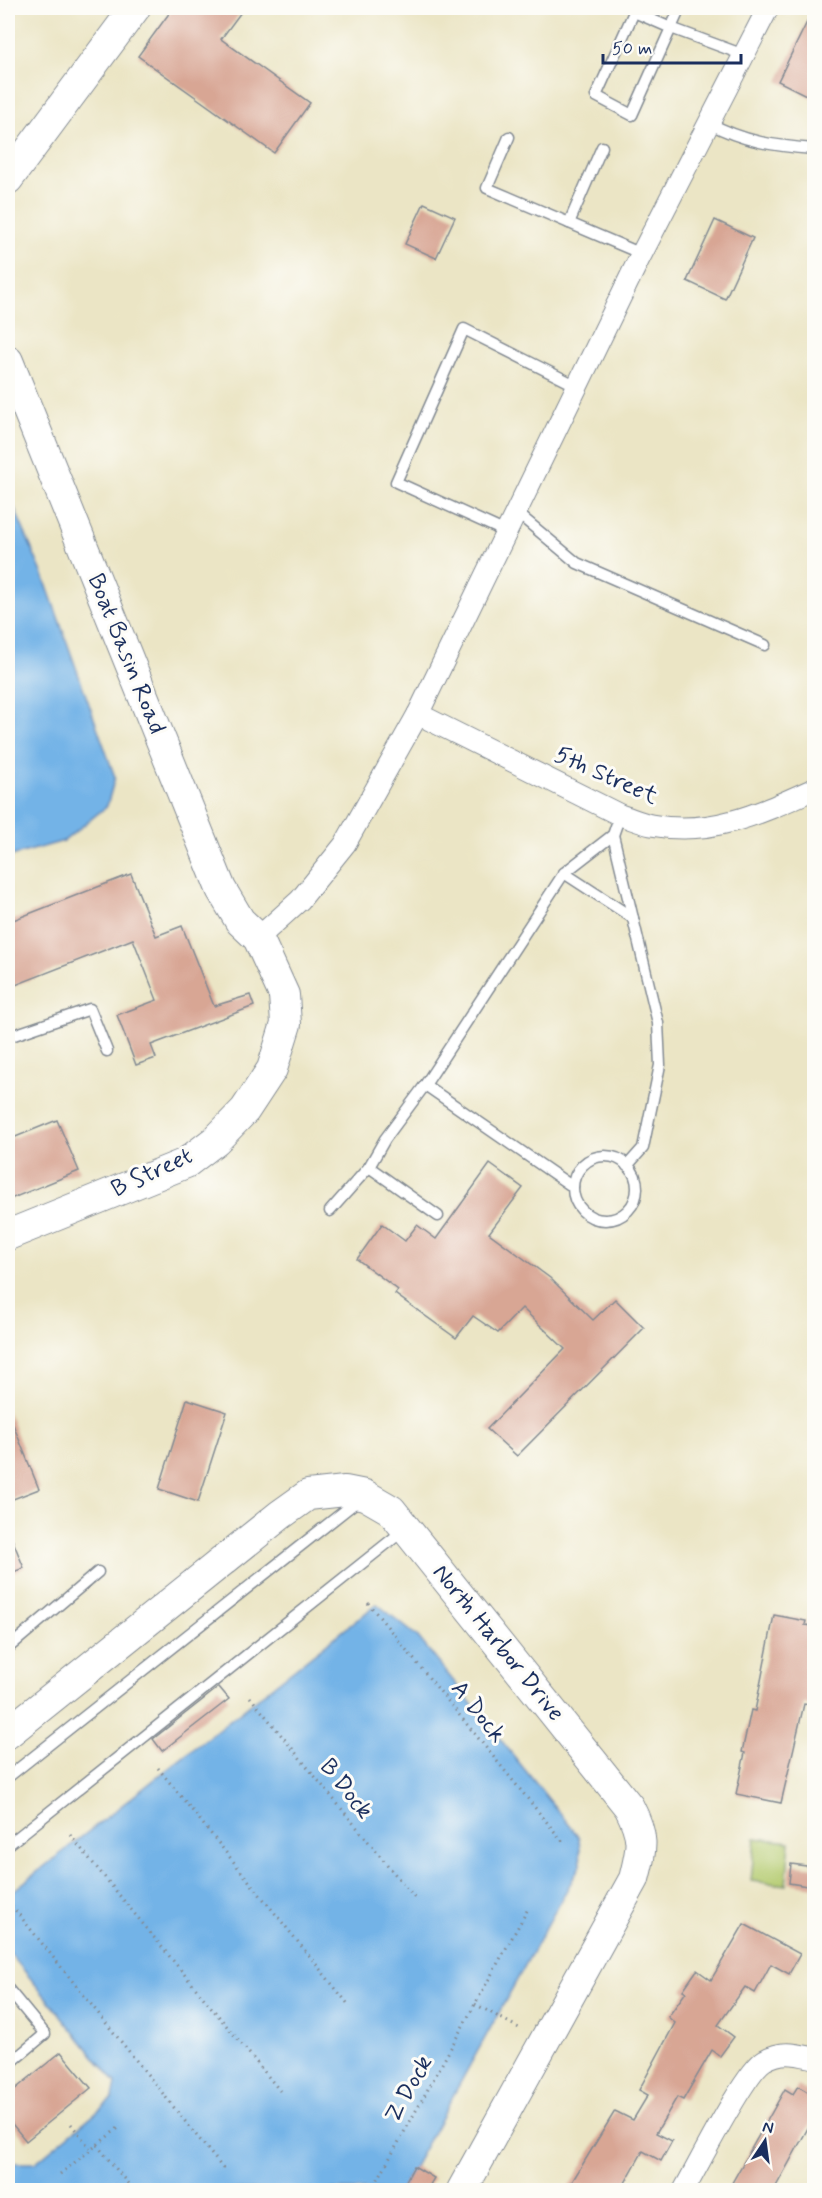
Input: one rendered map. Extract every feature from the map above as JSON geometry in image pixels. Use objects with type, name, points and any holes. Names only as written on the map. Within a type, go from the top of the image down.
[{"type":"street","points":[[258,938],[300,900],[345,844],[418,714],[642,254],[768,8]]},
{"type":"street","points":[[8,178],[20,148],[130,10]]},
{"type":"street","name":"Boat Basin Road","points":[[8,361],[221,889],[240,921],[258,938]]},
{"type":"street","name":"5th Street","points":[[418,714],[621,815],[650,825],[698,829],[750,817],[814,789]]},
{"type":"street","name":"B Street","points":[[8,1235],[186,1162],[216,1140],[245,1110],[272,1069],[286,1024],[284,995],[258,938]]},
{"type":"street","name":"North Harbor Drive","points":[[8,1733],[280,1515],[308,1496],[345,1491],[365,1495],[391,1510],[629,1808],[638,1826],[642,1846],[634,1879],[462,2190]]},
{"type":"street","points":[[684,2190],[747,2079],[764,2060],[788,2052],[814,2058]]},
{"type":"lane","points":[[680,8],[671,28],[632,115],[596,96],[634,12],[671,28],[744,56]]},
{"type":"lane","points":[[709,123],[730,134],[769,145],[814,149]]},
{"type":"lane","points":[[509,137],[487,188],[642,254]]},
{"type":"lane","points":[[569,223],[602,147]]},
{"type":"lane","points":[[506,532],[396,482],[465,329],[577,386]]},
{"type":"lane","points":[[516,512],[577,563],[765,645]]},
{"type":"lane","points":[[330,1210],[369,1167],[385,1139],[425,1085],[564,873],[613,835],[621,815]]},
{"type":"lane","points":[[613,835],[658,1023],[660,1065],[643,1148],[627,1166]]},
{"type":"lane","points":[[564,873],[633,918]]},
{"type":"lane","points":[[8,1038],[90,1009],[107,1051]]},
{"type":"lane","points":[[425,1085],[573,1187]]},
{"type":"lane","points":[[595,1158],[613,1158],[627,1166],[635,1179],[636,1195],[628,1210],[621,1216],[602,1220],[593,1218],[578,1205],[573,1187],[580,1169],[595,1158]]},
{"type":"lane","points":[[369,1167],[438,1216]]},
{"type":"lane","points":[[8,1777],[365,1495]]},
{"type":"lane","points":[[8,1845],[406,1528]]},
{"type":"lane","points":[[8,1648],[98,1572]]},
{"type":"lane","points":[[8,1989],[45,2034],[8,2065]]},
{"type":"path","name":"A Dock","points":[[368,1603],[563,1842]]},
{"type":"path","name":"B Dock","points":[[250,1697],[417,1901]]},
{"type":"path","points":[[158,1768],[348,2004]]},
{"type":"path","points":[[70,1835],[280,2091]]},
{"type":"path","points":[[8,1901],[225,2171]]},
{"type":"path","name":"Z Dock","points":[[372,2190],[529,1907]]},
{"type":"path","points":[[475,2004],[519,2028]]},
{"type":"path","points":[[71,2124],[90,2148]]},
{"type":"path","points":[[60,2174],[121,2126]]},
{"type":"path","points":[[97,2145],[133,2190]]},
{"type":"green space","points":[[755,1838],[790,1842],[786,1885],[751,1881]]},
{"type":"water","points":[[8,493],[43,575],[115,777],[107,806],[64,841],[8,857]]},
{"type":"water","points":[[377,1604],[418,1637],[579,1837],[581,1864],[401,2190],[8,2190],[8,2155],[14,2163],[35,2163],[113,2098],[116,2083],[8,1951],[8,1895]]},
{"type":"building","points":[[173,8],[244,8],[221,39],[310,103],[274,153],[138,56]]},
{"type":"building","points":[[814,8],[814,99],[778,81]]},
{"type":"building","points":[[424,203],[455,217],[436,258],[405,244]]},
{"type":"building","points":[[715,220],[753,238],[725,299],[687,281]]},
{"type":"building","points":[[131,874],[156,936],[182,926],[214,1006],[250,995],[254,1006],[151,1045],[156,1058],[136,1065],[117,1015],[157,1000],[133,939],[8,988],[8,922]]},
{"type":"building","points":[[57,1120],[79,1171],[8,1200],[8,1140]]},
{"type":"building","points":[[490,1164],[523,1188],[489,1233],[550,1278],[593,1320],[615,1299],[644,1328],[517,1456],[487,1429],[565,1349],[522,1308],[498,1333],[473,1316],[456,1338],[395,1294],[398,1290],[357,1259],[382,1224],[405,1241],[417,1225],[436,1239]]},
{"type":"building","points":[[187,1399],[227,1412],[198,1502],[159,1489]]},
{"type":"building","points":[[8,1412],[39,1489],[8,1501]]},
{"type":"building","points":[[8,1529],[24,1568],[8,1574]]},
{"type":"building","points":[[774,1615],[806,1621],[805,1625],[814,1626],[814,1684],[810,1705],[804,1704],[781,1803],[736,1794],[745,1753],[742,1752],[751,1710],[755,1711]]},
{"type":"building","points":[[219,1687],[229,1699],[162,1751],[153,1739]]},
{"type":"building","points":[[791,1864],[814,1867],[814,1887],[789,1883]]},
{"type":"building","points":[[744,1924],[800,1954],[789,1974],[771,1964],[755,1993],[745,1987],[718,2025],[734,2037],[720,2056],[712,2050],[683,2100],[677,2097],[656,2133],[672,2141],[661,2161],[643,2151],[621,2190],[567,2190],[615,2111],[633,2120],[648,2095],[639,2090],[675,2023],[668,2017],[686,1992],[683,1990],[697,1970],[711,1980]]},
{"type":"building","points":[[61,2052],[91,2088],[26,2141],[8,2119],[8,2095]]},
{"type":"building","points":[[798,2086],[814,2096],[814,2117],[774,2190],[728,2190],[785,2089],[793,2094]]},
{"type":"building","points":[[414,2166],[434,2178],[427,2190],[401,2190]]}]
